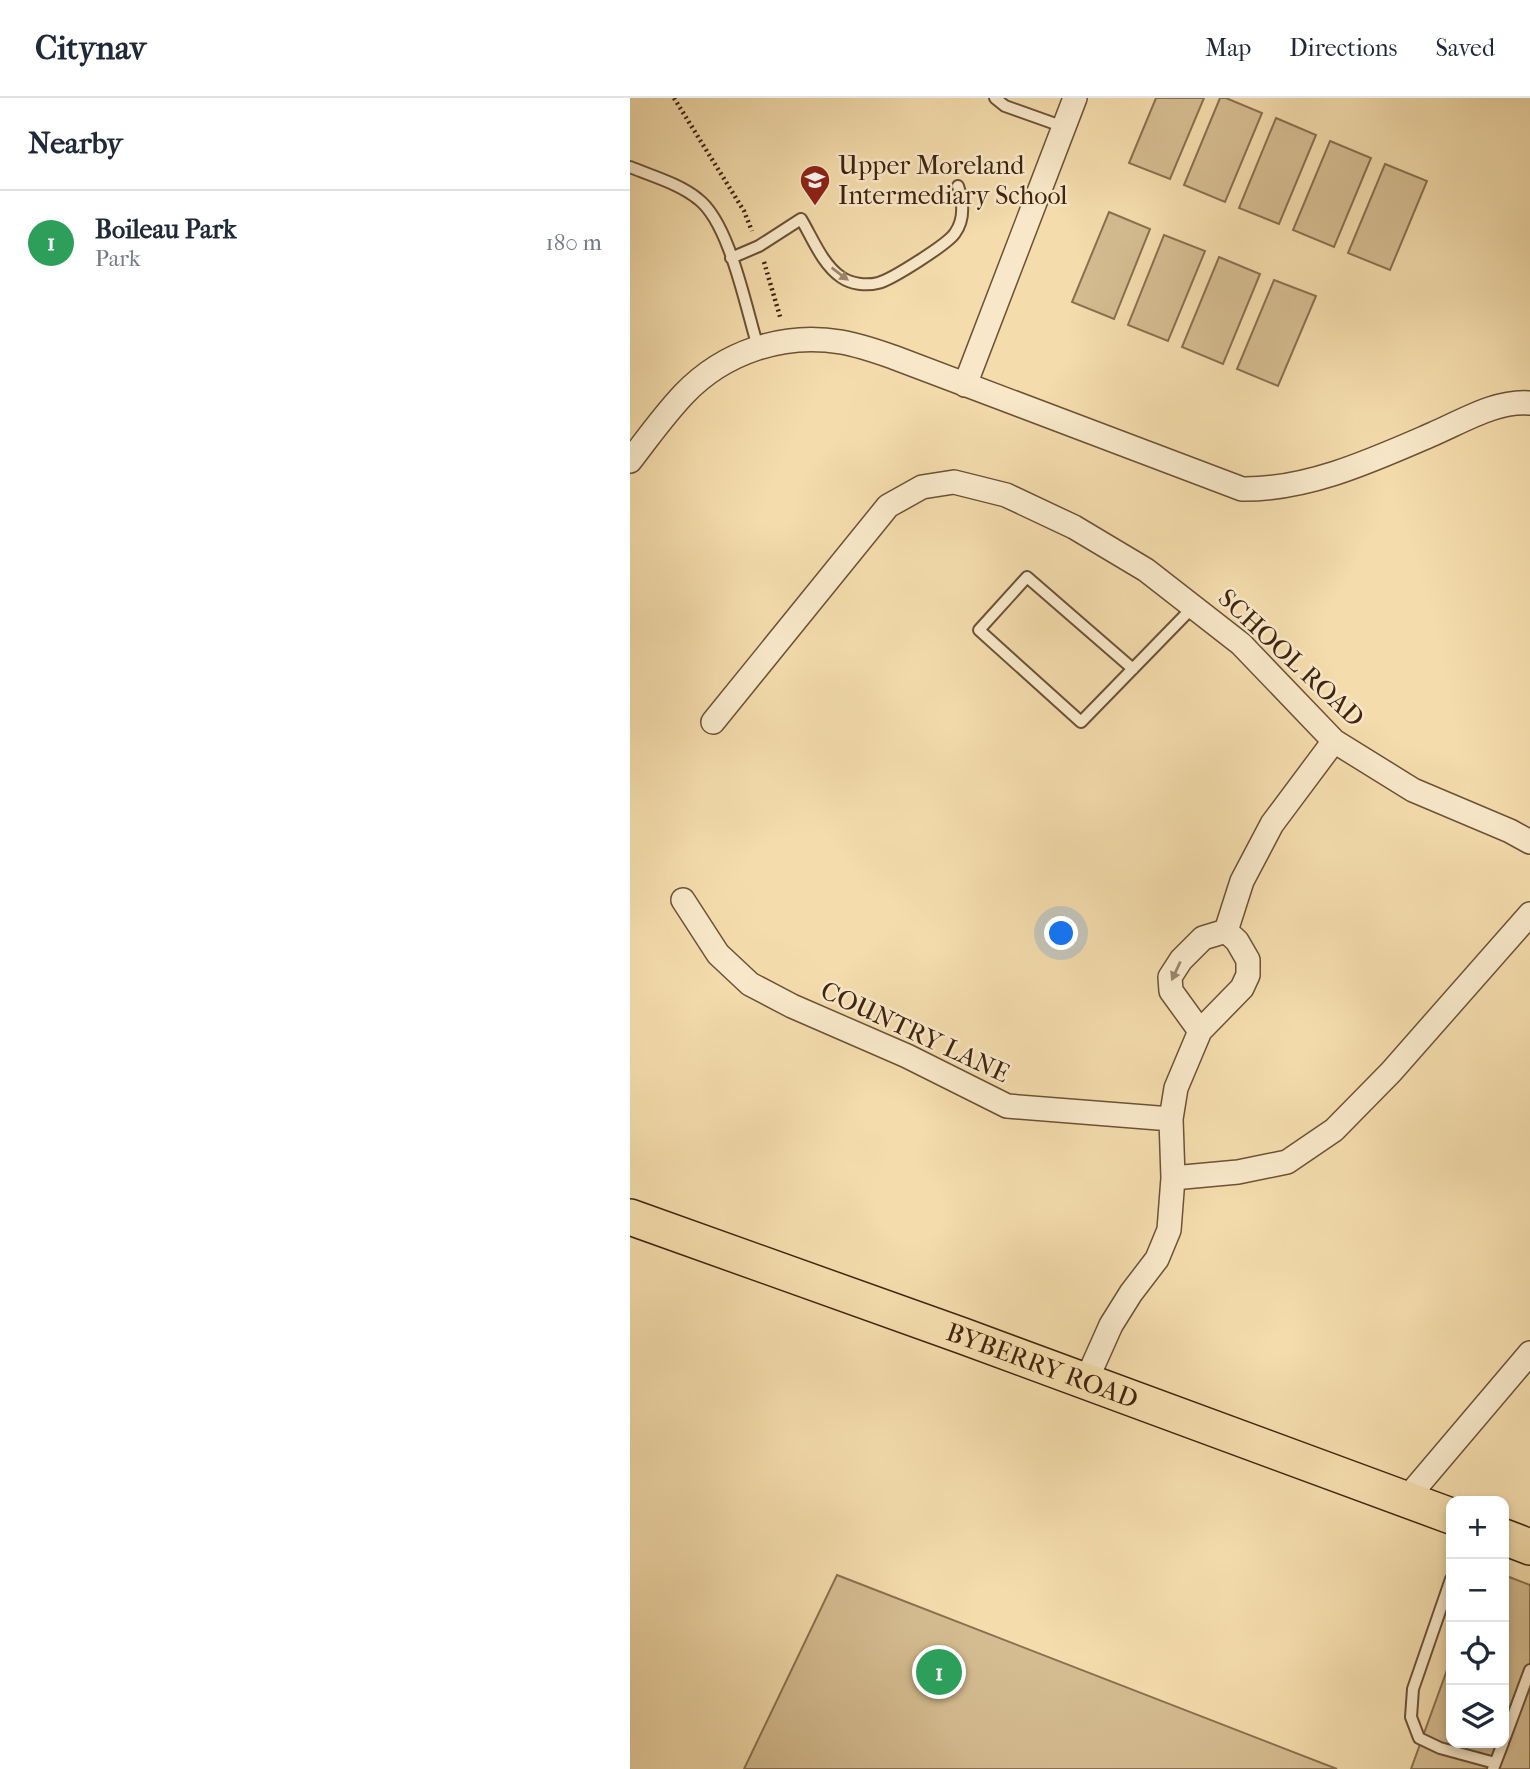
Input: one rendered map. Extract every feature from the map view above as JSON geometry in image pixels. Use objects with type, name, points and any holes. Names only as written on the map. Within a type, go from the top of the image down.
[{"type":"main road","name":"BYBERRY ROAD","points":[[630,1217],[1446,1514]]},
{"type":"main road","points":[[1509,1538],[1530,1547]]},
{"type":"street","points":[[965,385],[1075,98]]},
{"type":"street","points":[[630,461],[670,410],[703,376],[721,364],[758,347],[819,339],[842,342],[893,357],[1242,489],[1270,487],[1350,468],[1501,406],[1530,403]]},
{"type":"street","name":"SCHOOL ROAD","points":[[713,722],[888,506],[922,487],[954,482],[1006,495],[1074,527],[1146,570],[1241,644],[1334,741],[1413,790],[1530,842]]},
{"type":"street","points":[[1226,930],[1242,881],[1272,824],[1334,741]]},
{"type":"street","name":"COUNTRY LANE","points":[[683,900],[718,954],[750,984],[792,1006],[907,1056],[1007,1106],[1171,1119]]},
{"type":"street","points":[[1173,1178],[1238,1172],[1287,1162],[1334,1130],[1391,1072],[1530,914]]},
{"type":"street","points":[[1086,1381],[1111,1325],[1130,1293],[1157,1259],[1169,1230],[1173,1178],[1171,1119],[1176,1088],[1200,1031],[1242,988],[1248,975],[1248,960],[1237,941],[1226,930]]},
{"type":"street","points":[[1200,1031],[1171,991],[1170,977],[1181,960],[1203,938],[1226,930]]},
{"type":"street","points":[[1407,1498],[1530,1353]]},
{"type":"lane","points":[[995,98],[1015,110],[1064,127]]},
{"type":"lane","points":[[630,167],[697,197],[714,217],[731,258],[758,347]]},
{"type":"lane","points":[[731,258],[759,246],[801,219],[831,268],[842,278],[853,283],[877,283],[917,261],[955,234],[962,211],[958,186]]},
{"type":"lane","points":[[1133,669],[1027,577],[979,630],[1081,722],[1133,669],[1194,606]]},
{"type":"lane","points":[[1446,1593],[1413,1689],[1411,1717],[1419,1738],[1440,1748],[1494,1766],[1501,1748]]},
{"type":"lane","points":[[1509,1726],[1530,1670]]},
{"type":"path","points":[[674,98],[744,211],[775,294],[786,342]]},
{"type":"shaded area","points":[[1156,98],[1204,98],[1170,179],[1129,163]]},
{"type":"shaded area","points":[[1220,98],[1262,113],[1225,202],[1184,185]]},
{"type":"shaded area","points":[[1276,118],[1316,135],[1279,224],[1239,208]]},
{"type":"shaded area","points":[[1330,141],[1371,158],[1334,247],[1293,230]]},
{"type":"shaded area","points":[[1385,164],[1427,181],[1390,270],[1348,253]]},
{"type":"shaded area","points":[[1109,212],[1150,229],[1114,319],[1072,302]]},
{"type":"shaded area","points":[[1164,235],[1205,251],[1168,341],[1128,325]]},
{"type":"shaded area","points":[[1219,257],[1260,274],[1223,364],[1182,347]]},
{"type":"shaded area","points":[[1274,280],[1316,296],[1278,386],[1237,369]]},
{"type":"shaded area","points":[[837,1575],[1337,1769],[744,1769]]},
{"type":"shaded area","points":[[1509,1577],[1530,1585],[1530,1769],[1411,1769],[1446,1673],[1446,1748],[1509,1748]]},
{"type":"place","name":"Upper Moreland Intermediary School","points":[[815,207]]},
{"type":"place","name":"Boileau Park","points":[[939,1672]]}]
